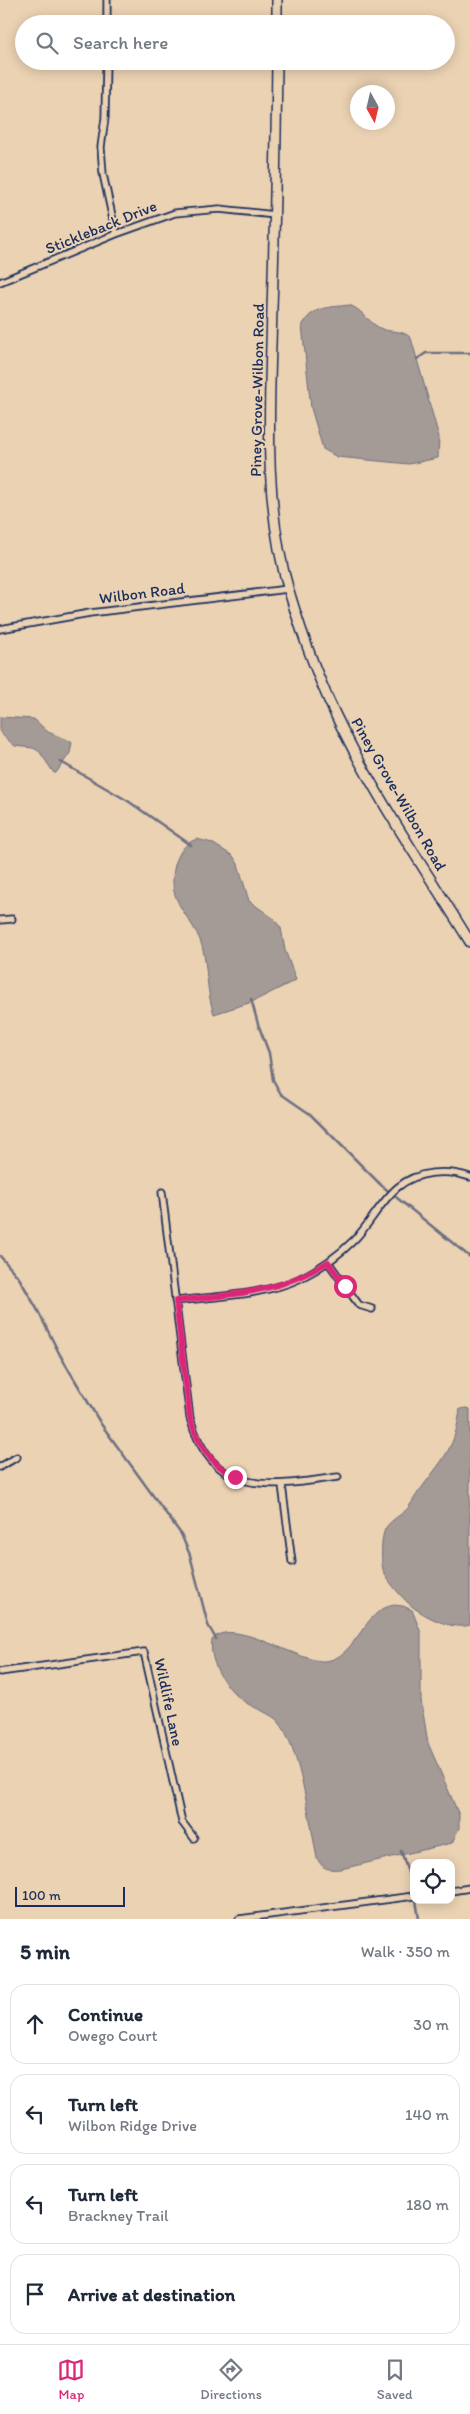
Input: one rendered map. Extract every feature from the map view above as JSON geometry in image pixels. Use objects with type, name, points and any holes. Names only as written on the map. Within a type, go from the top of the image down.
[{"type":"street","points":[[107,0],[107,15]]},
{"type":"street","points":[[277,0],[277,15]]},
{"type":"street","points":[[106,70],[105,118],[101,146],[102,174],[116,234]]},
{"type":"street","name":"Piney Grove-Wilbon Road","points":[[277,70],[269,424],[271,486],[288,590],[326,694],[342,729],[360,762],[470,942]]},
{"type":"street","name":"Stickleback Drive","points":[[0,282],[157,218],[183,212],[219,209],[275,215]]},
{"type":"street","name":"Wilbon Road","points":[[0,629],[90,613],[288,590]]},
{"type":"street","points":[[0,920],[12,919]]},
{"type":"street","points":[[176,1301],[256,1291],[284,1285],[328,1262],[353,1241],[398,1187],[414,1178],[432,1173],[454,1173],[470,1178]]},
{"type":"street","points":[[162,1192],[190,1418],[198,1441],[210,1458],[235,1477],[253,1484],[282,1485],[338,1477]]},
{"type":"street","points":[[328,1262],[359,1305],[372,1309]]},
{"type":"street","points":[[0,1467],[17,1457]]},
{"type":"street","points":[[282,1485],[292,1562]]},
{"type":"street","name":"Wildlife Lane","points":[[0,1672],[144,1652],[182,1822],[194,1838]]},
{"type":"street","points":[[455,1890],[470,1888]]},
{"type":"street","points":[[239,1919],[281,1916],[410,1897]]},
{"type":"shaded area","points":[[349,305],[357,309],[378,327],[403,333],[411,338],[439,437],[438,458],[409,464],[337,457],[323,449],[311,408],[302,326],[306,319],[316,311],[328,307]]},
{"type":"shaded area","points":[[0,717],[34,719],[48,732],[72,742],[70,753],[56,773],[54,773],[39,751],[33,748],[15,746],[0,733]]},
{"type":"shaded area","points":[[197,839],[212,843],[233,856],[238,864],[249,901],[273,918],[281,928],[285,950],[296,980],[252,1002],[214,1014],[200,939],[181,908],[173,887],[174,871],[179,854],[190,842]]},
{"type":"shaded area","points":[[460,1409],[470,1409],[470,1625],[457,1626],[442,1623],[429,1617],[403,1598],[388,1580],[383,1570],[382,1545],[386,1528],[408,1508],[448,1451],[455,1433]]},
{"type":"shaded area","points":[[393,1605],[403,1606],[412,1610],[421,1633],[421,1700],[428,1743],[459,1815],[459,1828],[452,1843],[341,1869],[329,1869],[321,1865],[317,1858],[303,1786],[286,1733],[275,1718],[248,1704],[227,1685],[216,1668],[213,1658],[212,1640],[221,1634],[234,1633],[264,1641],[311,1659],[332,1660],[347,1650],[378,1612]]},
{"type":"waterway","points":[[417,359],[426,353],[470,353]]},
{"type":"waterway","points":[[61,762],[128,801],[191,845]]},
{"type":"waterway","points":[[251,999],[269,1053],[273,1080],[281,1094],[310,1114],[381,1185],[470,1257]]},
{"type":"waterway","points":[[0,1256],[19,1278],[60,1355],[101,1424],[181,1534],[190,1555],[208,1625],[216,1639]]},
{"type":"waterway","points":[[401,1851],[410,1878]]},
{"type":"waterway","points":[[417,1904],[419,1919]]},
{"type":"route","points":[[235,1477],[224,1471],[210,1458],[193,1431],[176,1301],[256,1291],[284,1285],[297,1280],[328,1262],[345,1286]]}]
